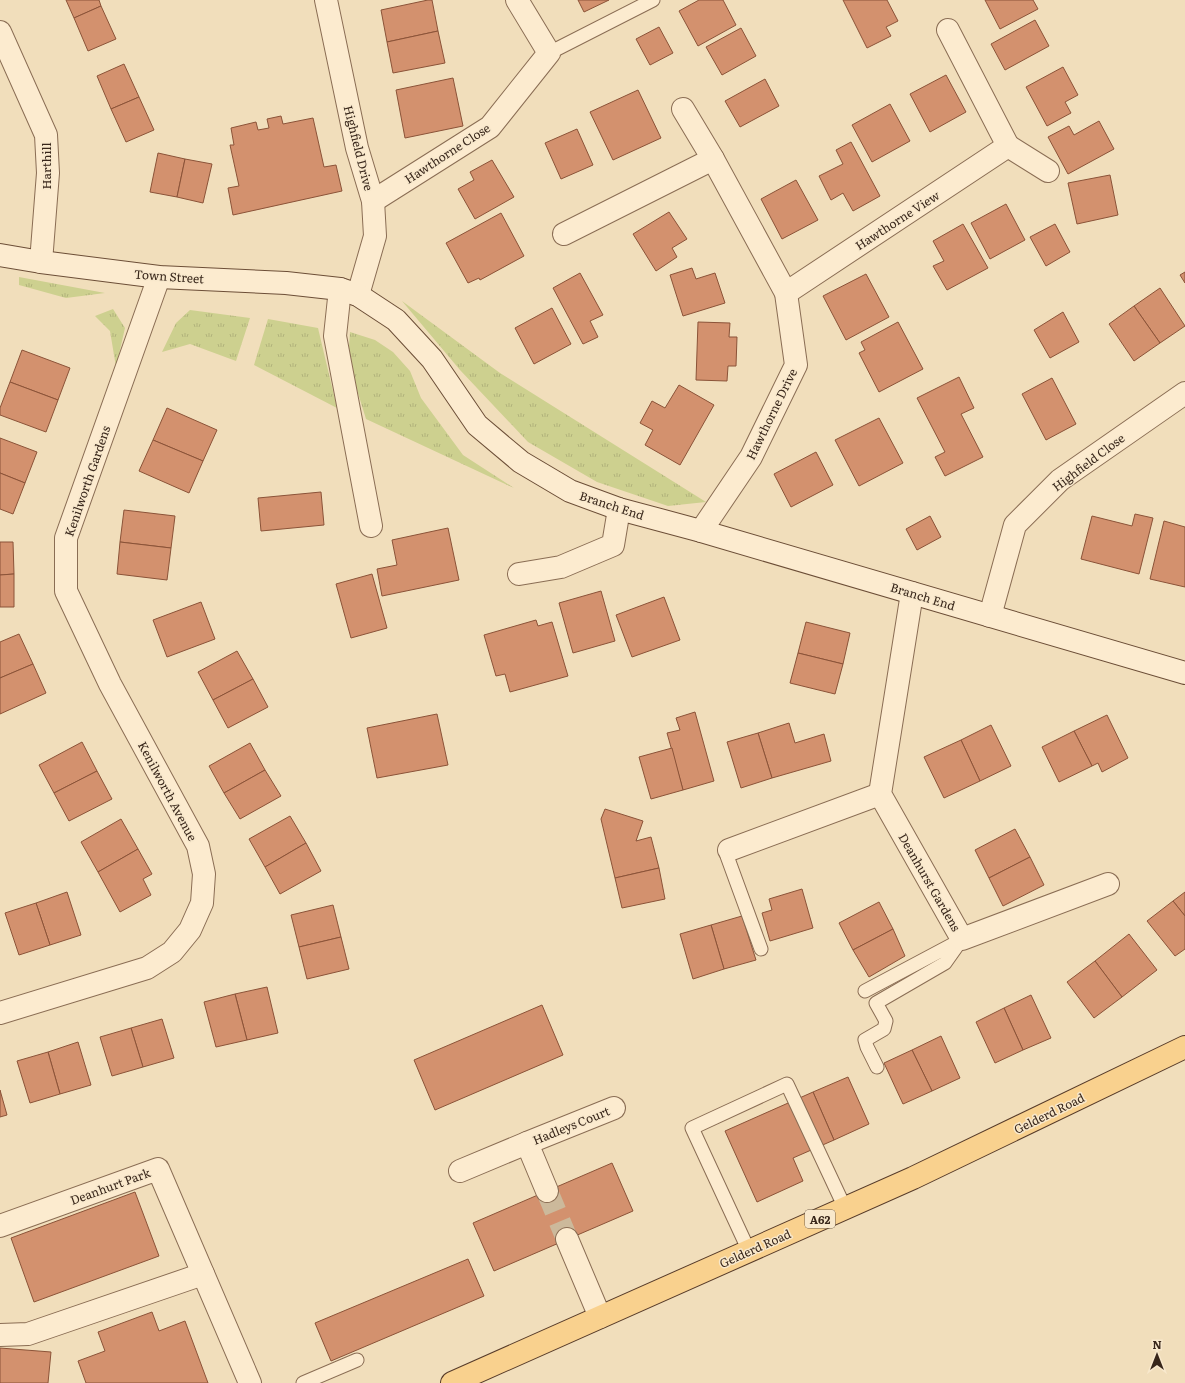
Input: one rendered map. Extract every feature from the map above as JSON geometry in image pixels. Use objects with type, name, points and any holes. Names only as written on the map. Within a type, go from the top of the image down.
[{"type":"main road","name":"Gelderd Road","points":[[452,1383],[920,1175],[1185,1047]]},
{"type":"street","name":"Highfield Drive","points":[[326,0],[357,148],[373,201],[375,236],[349,292]]},
{"type":"street","points":[[517,0],[550,53]]},
{"type":"street","points":[[948,30],[1008,146],[1048,171]]},
{"type":"street","name":"Harthill","points":[[0,32],[46,135],[48,173],[41,262]]},
{"type":"street","name":"Hawthorne Close","points":[[373,201],[490,127],[550,53]]},
{"type":"street","name":"Hawthorne Drive","points":[[683,109],[714,159],[786,293],[796,365],[751,457],[701,531]]},
{"type":"street","name":"Hawthorne View","points":[[786,293],[1008,146]]},
{"type":"street","points":[[564,234],[714,159]]},
{"type":"street","name":"Town Street","points":[[0,255],[41,262],[159,277],[286,283],[349,292]]},
{"type":"street","name":"Kenilworth Gardens","points":[[110,684],[66,591],[66,538],[159,277]]},
{"type":"street","points":[[349,292],[335,336],[371,526]]},
{"type":"street","name":"Branch End","points":[[349,292],[396,320],[432,359],[477,426],[521,462],[570,491],[619,509],[701,531],[1185,672]]},
{"type":"street","name":"Highfield Close","points":[[990,616],[1015,525],[1060,480],[1185,393]]},
{"type":"street","points":[[519,574],[561,567],[612,545],[619,509]]},
{"type":"street","points":[[729,850],[880,794],[912,592]]},
{"type":"street","name":"Kenilworth Avenue","points":[[0,1013],[147,968],[172,952],[190,930],[202,903],[204,874],[198,846],[110,684]]},
{"type":"street","name":"Deanhurst Gardens","points":[[880,794],[962,939],[1108,884]]},
{"type":"street","name":"Hadleys Court","points":[[460,1172],[614,1108]]},
{"type":"street","name":"Hadleys Court","points":[[527,1143],[547,1191]]},
{"type":"street","name":"Deanhurt Park","points":[[0,1226],[158,1169],[250,1383]]},
{"type":"street","points":[[567,1239],[600,1317]]},
{"type":"street","points":[[0,1335],[28,1334],[203,1274]]},
{"type":"lane","points":[[550,53],[653,0]]},
{"type":"lane","points":[[729,850],[727,856],[761,949]]},
{"type":"lane","points":[[865,991],[962,939]]},
{"type":"lane","points":[[877,1067],[865,1040],[884,1029],[886,1021],[876,1003],[945,963],[962,939]]},
{"type":"lane","points":[[749,1251],[692,1128],[787,1084],[844,1208]]},
{"type":"lane","points":[[303,1383],[357,1360]]},
{"type":"green space","points":[[19,277],[105,293],[66,298],[19,285]]},
{"type":"green space","points":[[402,301],[500,373],[706,502],[668,506],[597,482],[528,442],[460,370]]},
{"type":"green space","points":[[113,309],[125,328],[116,367],[110,331],[95,316]]},
{"type":"green space","points":[[190,310],[250,318],[236,361],[190,344],[162,352],[176,323]]},
{"type":"green space","points":[[268,319],[318,328],[337,408],[254,365]]},
{"type":"green space","points":[[350,332],[375,340],[393,352],[410,371],[421,398],[463,455],[514,488],[366,419],[348,361]]},
{"type":"building","points":[[66,0],[99,0],[101,6],[74,18]]},
{"type":"building","points":[[432,0],[438,31],[387,42],[381,10]]},
{"type":"building","points":[[578,0],[609,0],[584,12]]},
{"type":"building","points":[[699,0],[723,0],[736,25],[698,46],[679,11]]},
{"type":"building","points":[[843,0],[887,0],[898,21],[886,27],[891,36],[867,48]]},
{"type":"building","points":[[985,0],[1033,0],[1038,9],[1000,29]]},
{"type":"building","points":[[101,6],[116,39],[88,51],[74,18]]},
{"type":"building","points":[[1035,20],[1049,46],[1005,70],[991,44]]},
{"type":"building","points":[[659,27],[673,53],[650,65],[636,39]]},
{"type":"building","points":[[741,28],[756,56],[722,75],[706,47]]},
{"type":"building","points":[[438,31],[445,63],[393,73],[387,42]]},
{"type":"building","points":[[124,64],[139,97],[111,109],[97,76]]},
{"type":"building","points":[[1063,67],[1078,95],[1065,102],[1071,113],[1047,126],[1026,87]]},
{"type":"building","points":[[946,75],[966,112],[930,132],[910,94]]},
{"type":"building","points":[[453,78],[463,126],[405,138],[396,90]]},
{"type":"building","points":[[765,79],[779,106],[740,127],[725,101]]},
{"type":"building","points":[[638,90],[661,138],[613,160],[590,112]]},
{"type":"building","points":[[139,97],[154,130],[126,142],[111,109]]},
{"type":"building","points":[[890,104],[910,141],[872,162],[852,125]]},
{"type":"building","points":[[281,116],[283,124],[313,118],[324,167],[336,165],[342,191],[233,215],[228,188],[239,186],[230,145],[234,145],[231,128],[256,122],[258,130],[269,128],[267,119]]},
{"type":"building","points":[[1099,121],[1114,149],[1068,174],[1048,137],[1069,126],[1074,135]]},
{"type":"building","points":[[577,129],[593,165],[561,179],[545,143]]},
{"type":"building","points":[[851,142],[880,196],[853,211],[843,193],[831,200],[819,176],[843,164],[836,150]]},
{"type":"building","points":[[158,153],[185,159],[177,197],[150,192]]},
{"type":"building","points":[[185,159],[212,164],[203,203],[177,197]]},
{"type":"building","points":[[492,160],[514,197],[475,219],[458,189],[474,180],[470,172]]},
{"type":"building","points":[[1110,175],[1118,215],[1077,224],[1068,183]]},
{"type":"building","points":[[796,180],[818,220],[782,239],[761,199]]},
{"type":"building","points":[[1006,204],[1025,240],[990,259],[971,223]]},
{"type":"building","points":[[669,212],[687,239],[672,248],[677,257],[656,271],[633,234]]},
{"type":"building","points":[[501,213],[524,256],[480,280],[479,278],[468,283],[446,243]]},
{"type":"building","points":[[963,224],[988,268],[947,290],[933,266],[944,261],[933,241]]},
{"type":"building","points":[[1055,224],[1070,252],[1046,266],[1030,237]]},
{"type":"building","points":[[692,268],[696,279],[715,273],[725,303],[683,316],[670,275]]},
{"type":"building","points":[[1185,272],[1185,283],[1180,275]]},
{"type":"building","points":[[580,273],[603,315],[590,321],[598,337],[583,344],[553,288]]},
{"type":"building","points":[[866,274],[889,317],[846,340],[823,296]]},
{"type":"building","points":[[1160,288],[1185,326],[1160,343],[1134,306]]},
{"type":"building","points":[[1134,306],[1160,343],[1134,361],[1109,324]]},
{"type":"building","points":[[552,308],[571,344],[534,364],[515,328]]},
{"type":"building","points":[[1063,312],[1079,342],[1050,358],[1034,330]]},
{"type":"building","points":[[698,322],[730,323],[729,337],[737,337],[736,366],[728,366],[727,381],[696,380]]},
{"type":"building","points":[[898,322],[923,369],[879,392],[859,353],[865,350],[861,342]]},
{"type":"building","points":[[22,350],[70,368],[58,400],[10,382]]},
{"type":"building","points":[[959,377],[974,408],[961,414],[983,457],[945,476],[935,457],[945,452],[917,398]]},
{"type":"building","points":[[1052,378],[1076,424],[1046,440],[1022,394]]},
{"type":"building","points":[[10,382],[58,400],[46,432],[0,415],[0,408]]},
{"type":"building","points":[[679,385],[714,405],[680,465],[645,445],[653,430],[640,423],[652,401],[665,408]]},
{"type":"building","points":[[167,408],[217,430],[203,461],[153,440]]},
{"type":"building","points":[[879,418],[903,463],[859,486],[835,440]]},
{"type":"building","points":[[0,438],[37,452],[25,483],[0,473]]},
{"type":"building","points":[[153,440],[203,461],[189,493],[139,471]]},
{"type":"building","points":[[816,452],[833,485],[791,507],[774,474]]},
{"type":"building","points":[[0,473],[25,483],[13,514],[0,509]]},
{"type":"building","points":[[321,492],[324,525],[261,531],[258,498]]},
{"type":"building","points":[[124,510],[175,516],[171,548],[120,542]]},
{"type":"building","points":[[1135,514],[1153,518],[1139,574],[1081,559],[1092,516],[1132,526]]},
{"type":"building","points":[[930,516],[941,537],[917,550],[906,529]]},
{"type":"building","points":[[1164,521],[1185,527],[1185,587],[1150,579]]},
{"type":"building","points":[[448,528],[459,580],[382,596],[377,569],[397,565],[392,540]]},
{"type":"building","points":[[0,542],[13,542],[14,574],[0,575]]},
{"type":"building","points":[[120,542],[171,548],[167,580],[117,574]]},
{"type":"building","points":[[14,574],[14,607],[0,607],[0,575]]},
{"type":"building","points":[[372,574],[387,628],[351,638],[336,584]]},
{"type":"building","points":[[601,591],[615,641],[573,653],[559,603]]},
{"type":"building","points":[[664,597],[680,640],[632,657],[616,615]]},
{"type":"building","points":[[201,602],[215,639],[167,657],[153,620]]},
{"type":"building","points":[[536,620],[538,626],[552,622],[568,676],[510,692],[505,674],[496,676],[484,635]]},
{"type":"building","points":[[806,622],[850,633],[843,664],[798,653]]},
{"type":"building","points":[[19,634],[33,664],[0,678],[0,642]]},
{"type":"building","points":[[237,651],[253,679],[213,700],[198,672]]},
{"type":"building","points":[[798,653],[843,664],[835,694],[790,683]]},
{"type":"building","points":[[33,664],[46,693],[0,714],[0,678]]},
{"type":"building","points":[[253,679],[268,707],[228,728],[213,700]]},
{"type":"building","points":[[695,712],[714,781],[683,790],[667,733],[680,730],[676,718]]},
{"type":"building","points":[[437,714],[448,765],[377,778],[367,728]]},
{"type":"building","points":[[1107,715],[1128,758],[1102,772],[1098,763],[1092,766],[1074,731]]},
{"type":"building","points":[[789,723],[795,743],[824,734],[831,761],[772,778],[758,733]]},
{"type":"building","points":[[991,725],[1011,766],[980,781],[961,740]]},
{"type":"building","points":[[1074,731],[1092,766],[1059,782],[1042,747]]},
{"type":"building","points":[[758,733],[772,778],[741,788],[727,742]]},
{"type":"building","points":[[961,740],[980,781],[944,798],[924,757]]},
{"type":"building","points":[[82,742],[97,771],[54,793],[39,765]]},
{"type":"building","points":[[250,743],[265,770],[224,793],[209,766]]},
{"type":"building","points":[[672,748],[683,790],[651,799],[639,757]]},
{"type":"building","points":[[265,770],[281,796],[240,819],[224,793]]},
{"type":"building","points":[[97,771],[112,799],[69,821],[54,793]]},
{"type":"building","points":[[605,809],[643,821],[636,841],[651,837],[659,868],[615,878],[601,819]]},
{"type":"building","points":[[290,816],[306,843],[265,867],[249,839]]},
{"type":"building","points":[[121,819],[138,849],[98,872],[81,842]]},
{"type":"building","points":[[1015,829],[1030,857],[989,878],[975,850]]},
{"type":"building","points":[[306,843],[321,871],[280,894],[265,867]]},
{"type":"building","points":[[138,849],[152,874],[143,879],[151,895],[120,912],[98,872]]},
{"type":"building","points":[[1030,857],[1044,885],[1003,906],[989,878]]},
{"type":"building","points":[[659,868],[665,899],[622,908],[615,878]]},
{"type":"building","points":[[802,889],[813,928],[770,941],[762,913],[772,910],[769,899]]},
{"type":"building","points":[[67,892],[81,935],[50,945],[36,903]]},
{"type":"building","points":[[1185,892],[1185,916],[1173,901]]},
{"type":"building","points":[[1173,901],[1185,916],[1185,949],[1175,956],[1147,921]]},
{"type":"building","points":[[879,902],[893,929],[853,950],[839,923]]},
{"type":"building","points":[[36,903],[50,945],[19,955],[5,913]]},
{"type":"building","points":[[333,905],[341,937],[299,947],[291,915]]},
{"type":"building","points":[[742,916],[756,960],[724,969],[711,925]]},
{"type":"building","points":[[711,925],[724,969],[693,979],[680,934]]},
{"type":"building","points":[[893,929],[905,956],[869,977],[853,950]]},
{"type":"building","points":[[1129,934],[1157,970],[1122,997],[1095,961]]},
{"type":"building","points":[[341,937],[349,969],[307,979],[299,947]]},
{"type":"building","points":[[1095,961],[1122,997],[1094,1018],[1067,982]]},
{"type":"building","points":[[267,987],[278,1033],[247,1040],[235,994]]},
{"type":"building","points":[[235,994],[247,1040],[216,1047],[204,1002]]},
{"type":"building","points":[[1031,995],[1051,1038],[1023,1050],[1004,1008]]},
{"type":"building","points":[[542,1005],[563,1055],[435,1110],[414,1060]]},
{"type":"building","points":[[1004,1008],[1023,1050],[995,1063],[976,1022]]},
{"type":"building","points":[[162,1019],[174,1058],[143,1067],[131,1028]]},
{"type":"building","points":[[131,1028],[143,1067],[112,1076],[100,1037]]},
{"type":"building","points":[[941,1036],[960,1078],[932,1091],[912,1050]]},
{"type":"building","points":[[78,1042],[91,1085],[60,1094],[48,1052]]},
{"type":"building","points":[[912,1050],[932,1091],[903,1104],[884,1063]]},
{"type":"building","points":[[48,1052],[60,1094],[30,1103],[17,1061]]},
{"type":"building","points":[[848,1077],[869,1124],[834,1140],[813,1092]]},
{"type":"building","points":[[0,1090],[7,1115],[0,1117]]},
{"type":"building","points":[[813,1092],[834,1140],[793,1158],[803,1181],[757,1202],[725,1131]]},
{"type":"building","points":[[612,1163],[633,1211],[494,1271],[473,1223]]},
{"type":"building","points":[[135,1192],[159,1256],[34,1302],[11,1238]]},
{"type":"building","points":[[468,1259],[484,1296],[331,1361],[315,1323]]},
{"type":"building","points":[[152,1312],[159,1331],[185,1321],[208,1383],[86,1383],[78,1361],[105,1351],[98,1332]]},
{"type":"building","points":[[0,1348],[51,1352],[48,1383],[0,1383]]},
{"type":"tunnel","points":[[547,1191],[567,1239]]}]
